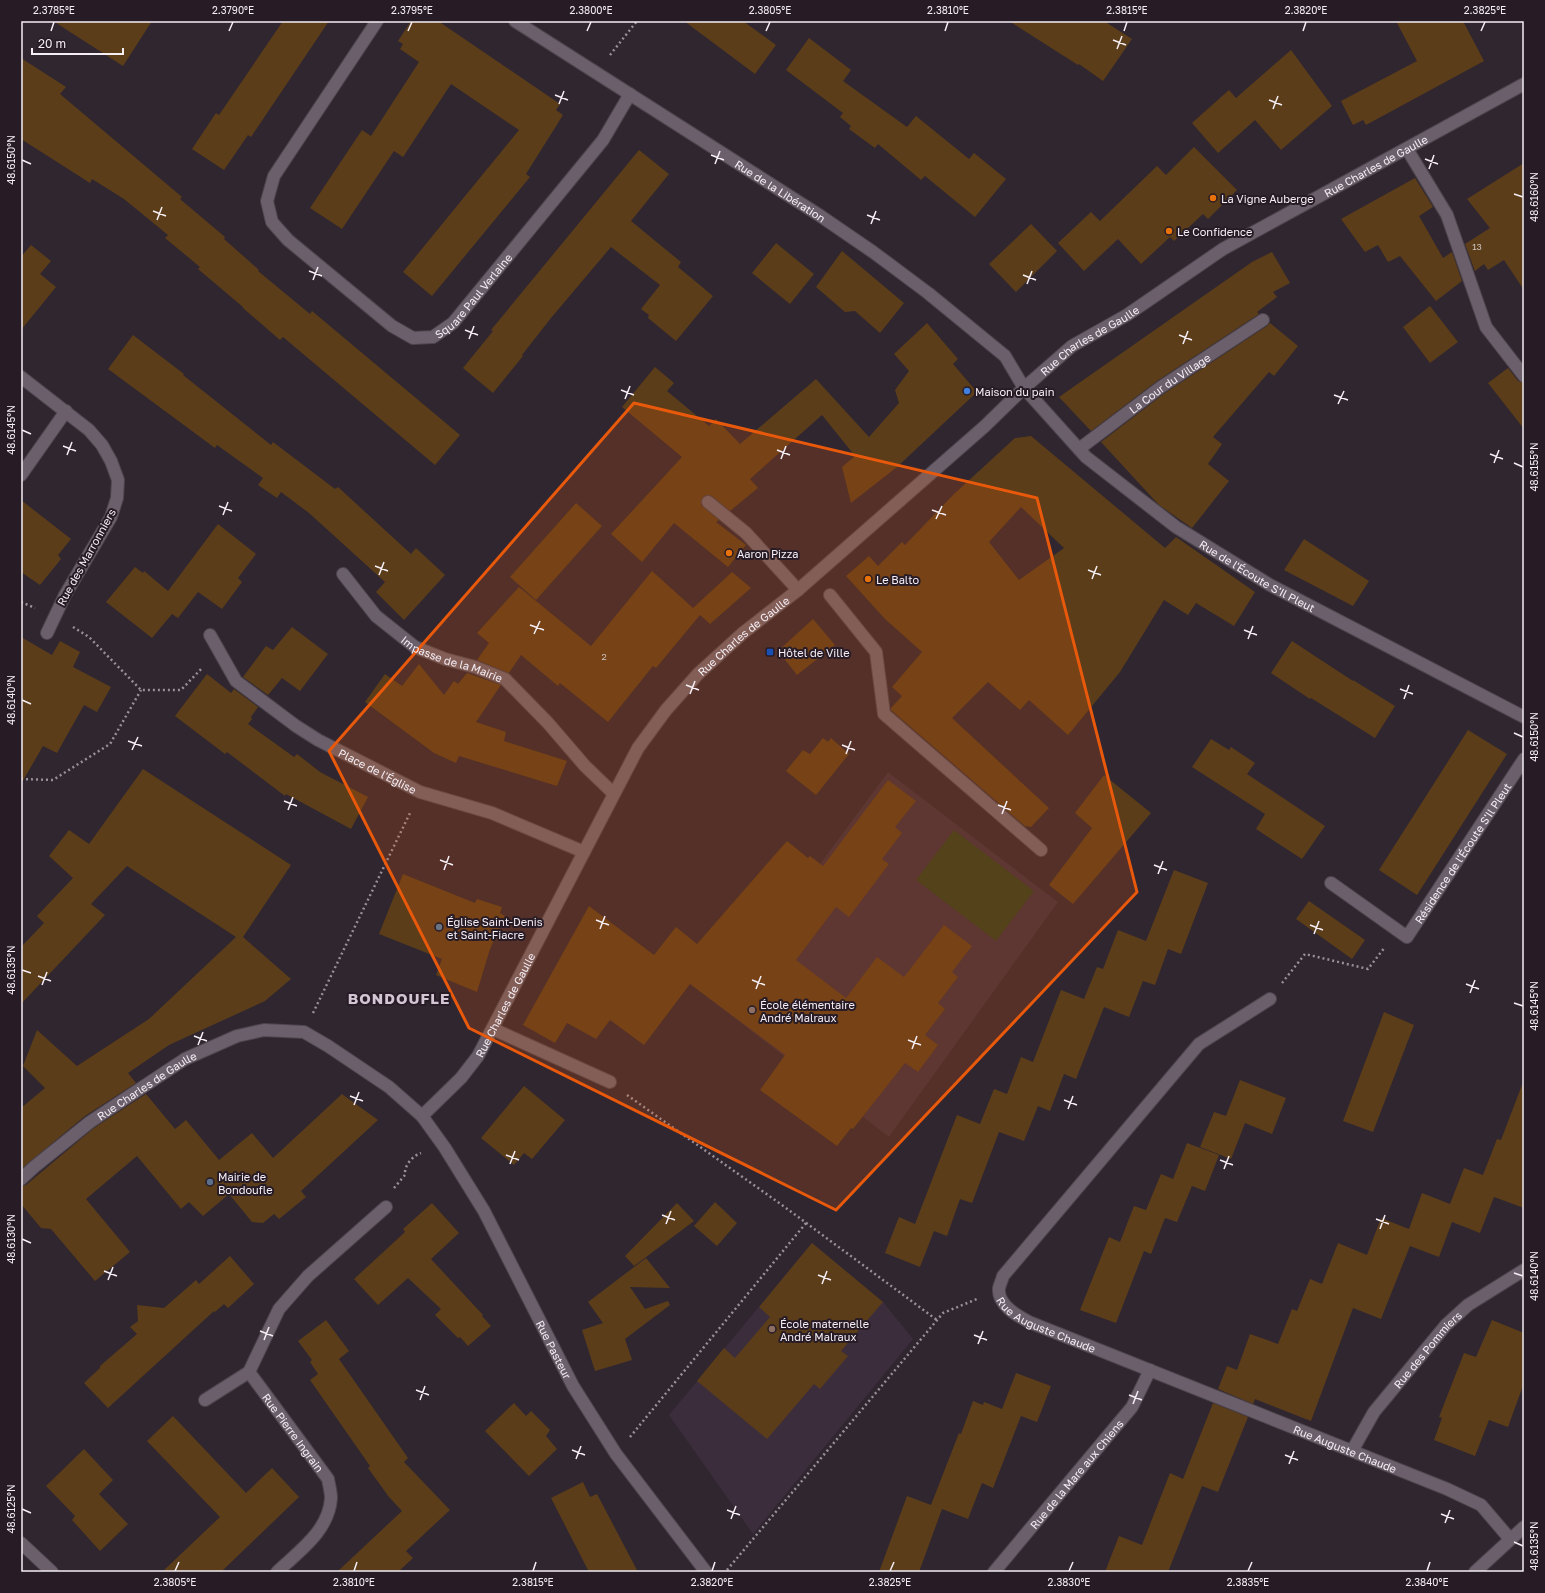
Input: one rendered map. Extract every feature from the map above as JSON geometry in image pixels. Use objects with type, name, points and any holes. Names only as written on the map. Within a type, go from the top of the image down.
[{"type":"street","name":"Square Paul Verlaine","points":[[378,21],[274,176],[267,201],[272,222],[288,240],[392,326],[413,338],[433,337],[453,323],[603,140],[630,94]]},
{"type":"street","name":"Rue de la Libération","points":[[515,21],[819,215],[879,257],[928,293],[1005,356],[1024,388]]},
{"type":"street","name":"Rue Charles de Gaulle","points":[[21,1179],[90,1122],[185,1059],[237,1036],[264,1030],[304,1032],[328,1046],[389,1087],[422,1116],[461,1078],[478,1056],[613,793],[638,748],[666,710],[698,674],[743,633],[798,590],[985,426],[1024,388],[1072,346],[1127,315],[1223,249],[1524,84]]},
{"type":"street","points":[[1407,149],[1447,215],[1486,328],[1524,376]]},
{"type":"street","name":"La Cour du Village","points":[[1079,449],[1161,387],[1263,320]]},
{"type":"street","name":"Rue des Marronniers","points":[[21,377],[89,430],[102,445],[112,461],[118,480],[117,498],[111,517],[65,596],[47,633]]},
{"type":"street","name":"Rue de l'Écoute S'Il Pleut","points":[[1024,388],[1086,457],[1176,527],[1270,585],[1524,716]]},
{"type":"street","points":[[21,475],[66,411]]},
{"type":"street","points":[[708,502],[746,533],[798,590]]},
{"type":"street","name":"Impasse de la Mairie","points":[[343,574],[376,616],[415,647],[445,659],[475,667],[505,679],[548,723],[585,766],[613,793]]},
{"type":"street","points":[[830,594],[876,652],[884,714],[1041,850]]},
{"type":"street","name":"Place de l'Église","points":[[210,634],[236,681],[296,726],[318,740],[420,792],[492,813],[584,852]]},
{"type":"street","name":"Résidence de l'Écoute S'Il Pleut","points":[[1397,931],[1406,937],[1524,759]]},
{"type":"street","points":[[1331,883],[1397,931]]},
{"type":"street","name":"Rue Auguste Chaude","points":[[1270,999],[1199,1044],[1003,1276],[999,1290],[1003,1301],[1012,1312],[1029,1322],[1447,1488],[1481,1505],[1510,1539]]},
{"type":"street","points":[[493,1028],[610,1082]]},
{"type":"street","name":"Rue Pasteur","points":[[422,1116],[445,1148],[484,1211],[573,1386],[616,1454],[706,1572]]},
{"type":"street","points":[[205,1400],[249,1372],[279,1309],[308,1276],[386,1207]]},
{"type":"street","name":"Rue des Pommiers","points":[[1352,1451],[1374,1412],[1446,1325],[1468,1305],[1524,1270]]},
{"type":"street","name":"Rue de la Mare aux Chiens","points":[[994,1572],[1132,1407],[1150,1370]]},
{"type":"street","name":"Rue Pierre Ingrain","points":[[249,1372],[328,1479],[331,1497],[327,1516],[317,1534],[277,1572]]},
{"type":"street","points":[[1475,1572],[1524,1527]]},
{"type":"street","points":[[21,1543],[52,1572]]},
{"type":"path","points":[[596,73],[636,21]]},
{"type":"path","points":[[21,602],[55,616],[89,636],[141,690],[181,690],[219,650]]},
{"type":"path","points":[[21,778],[53,780],[110,744],[141,690]]},
{"type":"path","points":[[304,1032],[420,792]]},
{"type":"path","points":[[1270,999],[1305,954],[1368,969],[1397,931]]},
{"type":"path","points":[[610,1082],[806,1223],[937,1320]]},
{"type":"path","points":[[386,1207],[387,1196],[405,1175],[404,1169],[407,1164],[419,1153],[445,1148]]},
{"type":"path","points":[[616,1454],[806,1223]]},
{"type":"path","points":[[726,1572],[943,1313],[999,1290]]},
{"type":"highlighted area","points":[[634,403],[1037,498],[1137,892],[836,1210],[469,1028],[329,751]]},
{"type":"shaded area","points":[[888,772],[1058,902],[889,1137],[698,990],[810,856],[820,864]]},
{"type":"shaded area","points":[[812,1243],[883,1302],[913,1339],[753,1534],[669,1415]]},
{"type":"green space","points":[[954,830],[1034,891],[996,941],[916,880]]},
{"type":"building","points":[[53,21],[152,21],[123,66]]},
{"type":"building","points":[[283,21],[329,21],[251,137],[248,135],[224,170],[192,149],[216,113],[219,115]]},
{"type":"building","points":[[411,21],[438,21],[560,104],[556,110],[563,115],[526,174],[530,177],[432,296],[403,272],[519,130],[451,84],[403,157],[394,151],[342,229],[310,208],[362,130],[371,136],[419,62],[400,49],[403,44],[398,41]]},
{"type":"building","points":[[684,21],[743,21],[776,45],[755,74]]},
{"type":"building","points":[[1009,21],[1104,21],[1132,39],[1103,81],[1079,64],[1078,65]]},
{"type":"building","points":[[1396,21],[1463,21],[1484,61],[1366,125],[1363,120],[1353,125],[1341,101],[1417,61]]},
{"type":"building","points":[[809,38],[851,70],[843,81],[907,127],[916,116],[969,159],[974,153],[1006,179],[975,217],[925,176],[921,180],[878,144],[875,148],[849,129],[851,126],[840,117],[843,113],[786,70]]},
{"type":"building","points":[[1291,50],[1332,106],[1281,150],[1255,120],[1218,153],[1192,123],[1229,90],[1236,98]]},
{"type":"building","points":[[21,58],[66,87],[60,94],[182,197],[180,199],[225,237],[224,239],[259,270],[258,271],[310,314],[312,311],[460,435],[435,465],[283,337],[280,340],[198,269],[200,267],[165,238],[168,235],[124,199],[92,179],[90,183],[21,139]]},
{"type":"building","points":[[1194,147],[1237,190],[1208,219],[1203,214],[1174,241],[1170,237],[1141,264],[1118,239],[1084,271],[1058,243],[1091,212],[1100,221],[1157,166],[1166,175]]},
{"type":"building","points":[[639,150],[669,174],[631,221],[681,262],[678,267],[713,296],[676,341],[648,318],[649,315],[641,309],[660,285],[611,247],[551,318],[493,393],[463,368],[493,331],[491,330]]},
{"type":"building","points":[[1524,163],[1524,290],[1504,260],[1488,270],[1484,264],[1475,271],[1465,244],[1490,228],[1467,199]]},
{"type":"building","points":[[1415,178],[1433,207],[1419,216],[1443,258],[1452,252],[1462,281],[1436,301],[1400,256],[1388,262],[1378,245],[1365,252],[1341,219]]},
{"type":"building","points":[[1031,224],[1057,251],[1016,292],[989,264]]},
{"type":"building","points":[[776,243],[814,274],[790,304],[752,273]]},
{"type":"building","points":[[31,245],[51,261],[40,274],[56,287],[21,330],[21,257]]},
{"type":"building","points":[[842,251],[904,303],[880,333],[855,311],[845,312],[816,287]]},
{"type":"building","points":[[1272,252],[1290,283],[1273,292],[1277,297],[1257,312],[1259,314],[1157,381],[1091,431],[1059,397],[1252,262]]},
{"type":"building","points":[[1430,306],[1458,342],[1430,363],[1403,327]]},
{"type":"building","points":[[927,323],[958,359],[953,364],[977,392],[897,467],[851,503],[842,467],[855,456],[822,415],[750,479],[758,488],[730,511],[712,496],[706,495],[702,498],[701,505],[719,520],[716,522],[746,545],[728,567],[674,523],[642,562],[611,534],[682,457],[622,407],[655,367],[674,383],[667,391],[709,426],[716,419],[740,444],[816,379],[869,437],[899,403],[895,390],[909,371],[894,354]]},
{"type":"building","points":[[1270,323],[1298,346],[1274,376],[1269,372],[1213,437],[1222,444],[1208,464],[1229,481],[1192,528],[1159,505],[1101,442],[1165,393]]},
{"type":"building","points":[[133,335],[184,374],[183,375],[271,445],[273,442],[335,489],[338,487],[411,554],[416,548],[445,575],[404,620],[376,592],[385,582],[309,513],[281,492],[277,498],[258,485],[263,478],[217,445],[215,448],[108,369]]},
{"type":"building","points":[[1508,368],[1518,381],[1524,383],[1524,429],[1488,383]]},
{"type":"building","points":[[1031,436],[1165,548],[1176,537],[1255,592],[1234,626],[1196,603],[1188,615],[1164,600],[1120,672],[1068,735],[1029,700],[1020,710],[988,682],[952,718],[1049,808],[1031,827],[1025,826],[891,710],[891,708],[902,696],[892,687],[922,652],[885,619],[846,576],[869,556],[878,566],[902,542],[905,545],[954,494],[1015,438]],"holes":[[[1021,507],[1064,548],[1019,580],[989,542]]]},
{"type":"building","points":[[21,500],[71,539],[58,555],[61,559],[40,585],[21,572]]},
{"type":"building","points":[[576,503],[602,526],[536,600],[510,577]]},
{"type":"building","points":[[218,524],[256,554],[238,578],[242,582],[222,609],[198,592],[178,618],[172,614],[152,638],[106,602],[135,567],[143,573],[144,571],[168,591]]},
{"type":"building","points":[[1304,539],[1369,581],[1353,606],[1284,570]]},
{"type":"building","points":[[652,571],[693,608],[732,572],[751,588],[710,624],[700,615],[656,668],[653,666],[608,722],[560,683],[558,686],[521,655],[509,673],[477,660],[489,643],[477,633],[519,587],[591,646]]},
{"type":"building","points":[[813,619],[835,645],[797,675],[778,651]]},
{"type":"building","points":[[292,627],[328,654],[300,691],[282,678],[268,695],[243,677],[266,646],[273,650]]},
{"type":"building","points":[[21,637],[52,655],[60,641],[80,652],[73,667],[111,687],[97,712],[84,705],[57,753],[43,746],[21,784]]},
{"type":"building","points":[[1292,641],[1353,681],[1395,706],[1375,738],[1311,698],[1310,699],[1271,673]]},
{"type":"building","points":[[419,664],[444,695],[454,681],[458,684],[467,673],[501,685],[476,722],[506,732],[504,741],[567,761],[557,786],[459,756],[456,763],[434,753],[365,702],[385,674],[402,686]]},
{"type":"building","points":[[207,674],[231,693],[234,689],[258,707],[248,724],[294,757],[297,754],[320,772],[368,797],[351,829],[286,794],[285,796],[227,752],[225,754],[175,716]]},
{"type":"building","points":[[1468,730],[1507,754],[1417,895],[1379,870]]},
{"type":"building","points":[[823,738],[828,742],[831,738],[849,754],[816,795],[786,771],[803,750],[810,754]]},
{"type":"building","points":[[1211,739],[1229,750],[1231,747],[1255,763],[1247,774],[1325,826],[1302,859],[1256,829],[1265,814],[1192,767]]},
{"type":"building","points":[[143,769],[291,865],[243,937],[291,979],[265,1001],[169,1045],[128,1073],[136,1083],[85,1116],[21,1169],[21,1108],[45,1088],[23,1066],[37,1030],[77,1066],[149,1019],[236,937],[127,866],[91,904],[105,915],[21,1004],[21,947],[44,923],[37,916],[73,878],[49,856],[69,830],[89,844]]},
{"type":"building","points":[[1104,775],[1151,813],[1073,904],[1049,885],[1092,828],[1075,813]]},
{"type":"building","points":[[888,780],[916,801],[895,827],[902,833],[882,859],[889,864],[849,917],[836,907],[796,960],[846,998],[877,957],[904,977],[944,925],[972,946],[952,972],[958,977],[938,1003],[945,1009],[925,1035],[938,1045],[918,1072],[905,1063],[853,1129],[851,1128],[837,1146],[760,1090],[785,1055],[690,984],[644,1045],[610,1020],[596,1039],[567,1023],[555,1043],[523,1025],[589,906],[654,955],[676,927],[697,944],[787,841],[808,858],[810,856],[823,866]]},
{"type":"building","points":[[1174,870],[1208,883],[1181,954],[1168,949],[1155,985],[1143,981],[1129,1017],[1104,1007],[1076,1079],[1064,1074],[1050,1111],[1038,1106],[1024,1141],[999,1132],[972,1203],[960,1199],[947,1236],[934,1231],[920,1267],[885,1253],[899,1217],[915,1224],[957,1115],[980,1124],[994,1089],[1007,1094],[1021,1057],[1033,1062],[1061,990],[1084,999],[1097,967],[1103,969],[1118,930],[1146,941]]},
{"type":"building","name":"Église Saint-Denis et Saint-Fiacre","points":[[403,874],[475,903],[477,899],[502,907],[500,913],[505,916],[490,949],[477,992],[436,975],[442,959],[379,934]]},
{"type":"building","points":[[1309,901],[1365,940],[1352,959],[1296,919]]},
{"type":"building","points":[[1384,1012],[1414,1025],[1373,1132],[1343,1121]]},
{"type":"building","points":[[1240,1080],[1286,1098],[1272,1134],[1245,1123],[1231,1159],[1200,1147],[1214,1112],[1226,1116]]},
{"type":"building","points":[[1522,1085],[1524,1085],[1524,1208],[1494,1197],[1480,1233],[1452,1222],[1439,1257],[1410,1246],[1381,1319],[1353,1308],[1311,1421],[1255,1399],[1253,1404],[1218,1389],[1227,1366],[1237,1370],[1250,1334],[1278,1344],[1292,1309],[1297,1311],[1310,1279],[1322,1284],[1338,1243],[1367,1255],[1381,1218],[1409,1229],[1422,1193],[1450,1204],[1464,1168],[1483,1175],[1497,1139],[1501,1140]]},
{"type":"building","points":[[524,1086],[565,1120],[532,1159],[524,1153],[514,1165],[481,1138]]},
{"type":"building","points":[[146,1094],[175,1129],[186,1120],[219,1160],[252,1133],[273,1158],[342,1094],[378,1120],[301,1191],[306,1197],[279,1219],[274,1214],[263,1223],[252,1222],[229,1194],[203,1216],[189,1202],[181,1209],[137,1156],[86,1199],[130,1252],[95,1281],[51,1229],[41,1228],[21,1204],[21,1186],[26,1185],[94,1128]]},
{"type":"building","points":[[1187,1143],[1219,1155],[1205,1191],[1192,1186],[1177,1222],[1165,1218],[1151,1254],[1144,1251],[1116,1323],[1080,1310],[1109,1237],[1120,1242],[1134,1206],[1146,1210],[1161,1174],[1173,1179]]},
{"type":"building","points":[[715,1202],[737,1223],[717,1246],[694,1226]]},
{"type":"building","points":[[432,1203],[459,1233],[431,1259],[483,1315],[482,1316],[491,1326],[468,1346],[435,1315],[441,1309],[408,1278],[378,1305],[354,1279],[405,1232],[403,1229]]},
{"type":"building","points":[[677,1203],[694,1221],[634,1266],[625,1256]]},
{"type":"building","points":[[812,1243],[883,1302],[841,1351],[848,1356],[820,1389],[814,1384],[767,1439],[697,1381],[724,1348],[735,1358],[770,1317],[759,1307]]},
{"type":"building","points":[[230,1256],[254,1284],[228,1308],[224,1304],[215,1312],[214,1311],[108,1408],[84,1383],[100,1368],[100,1366],[137,1334],[130,1327],[138,1321],[137,1305],[164,1308],[196,1280],[199,1284]]},
{"type":"building","points":[[646,1258],[670,1288],[630,1287],[645,1309],[668,1301],[670,1305],[625,1339],[632,1360],[595,1371],[582,1330],[603,1323],[588,1302]]},
{"type":"building","points":[[326,1320],[349,1351],[339,1359],[408,1458],[404,1462],[450,1510],[406,1551],[413,1558],[398,1572],[337,1572],[402,1511],[389,1497],[368,1468],[370,1466],[310,1380],[318,1374],[310,1362],[312,1360],[298,1341]]},
{"type":"building","points":[[1492,1320],[1524,1333],[1524,1383],[1508,1427],[1489,1420],[1475,1456],[1434,1440],[1442,1418],[1439,1417],[1464,1353],[1476,1357]]},
{"type":"building","points":[[1016,1373],[1051,1386],[1037,1422],[1021,1416],[993,1488],[982,1483],[968,1519],[942,1509],[919,1572],[879,1572],[907,1496],[931,1505],[959,1433],[961,1434],[973,1401],[983,1405],[984,1402],[1002,1409]]},
{"type":"building","points":[[514,1403],[526,1416],[531,1411],[550,1430],[546,1436],[557,1449],[529,1476],[485,1431]]},
{"type":"building","points":[[1213,1403],[1248,1417],[1218,1492],[1202,1486],[1168,1572],[1105,1572],[1119,1536],[1142,1545],[1170,1473],[1183,1479]]},
{"type":"building","points":[[173,1416],[246,1493],[272,1468],[299,1497],[221,1572],[162,1572],[220,1517],[147,1441]]},
{"type":"building","points":[[84,1449],[113,1480],[99,1494],[128,1524],[100,1551],[72,1520],[75,1516],[46,1486]]},
{"type":"building","points":[[583,1482],[590,1497],[597,1494],[638,1572],[589,1572],[551,1498]]},
{"type":"place","name":"La Vigne Auberge","points":[[1213,198]]},
{"type":"place","name":"Le Confidence","points":[[1169,231]]},
{"type":"place","name":"Maison du pain","points":[[967,391]]},
{"type":"place","name":"Aaron Pizza","points":[[729,553]]},
{"type":"place","name":"Le Balto","points":[[868,579]]},
{"type":"place","name":"Hôtel de Ville","points":[[770,652]]},
{"type":"place","name":"Église Saint-Denis et Saint-Fiacre","points":[[439,927]]},
{"type":"place","name":"École élémentaire André Malraux","points":[[752,1010]]},
{"type":"place","name":"Mairie de Bondoufle","points":[[210,1182]]},
{"type":"place","name":"École maternelle André Malraux","points":[[772,1329]]},
{"type":"district","name":"BONDOUFLE","points":[[399,998]]}]
